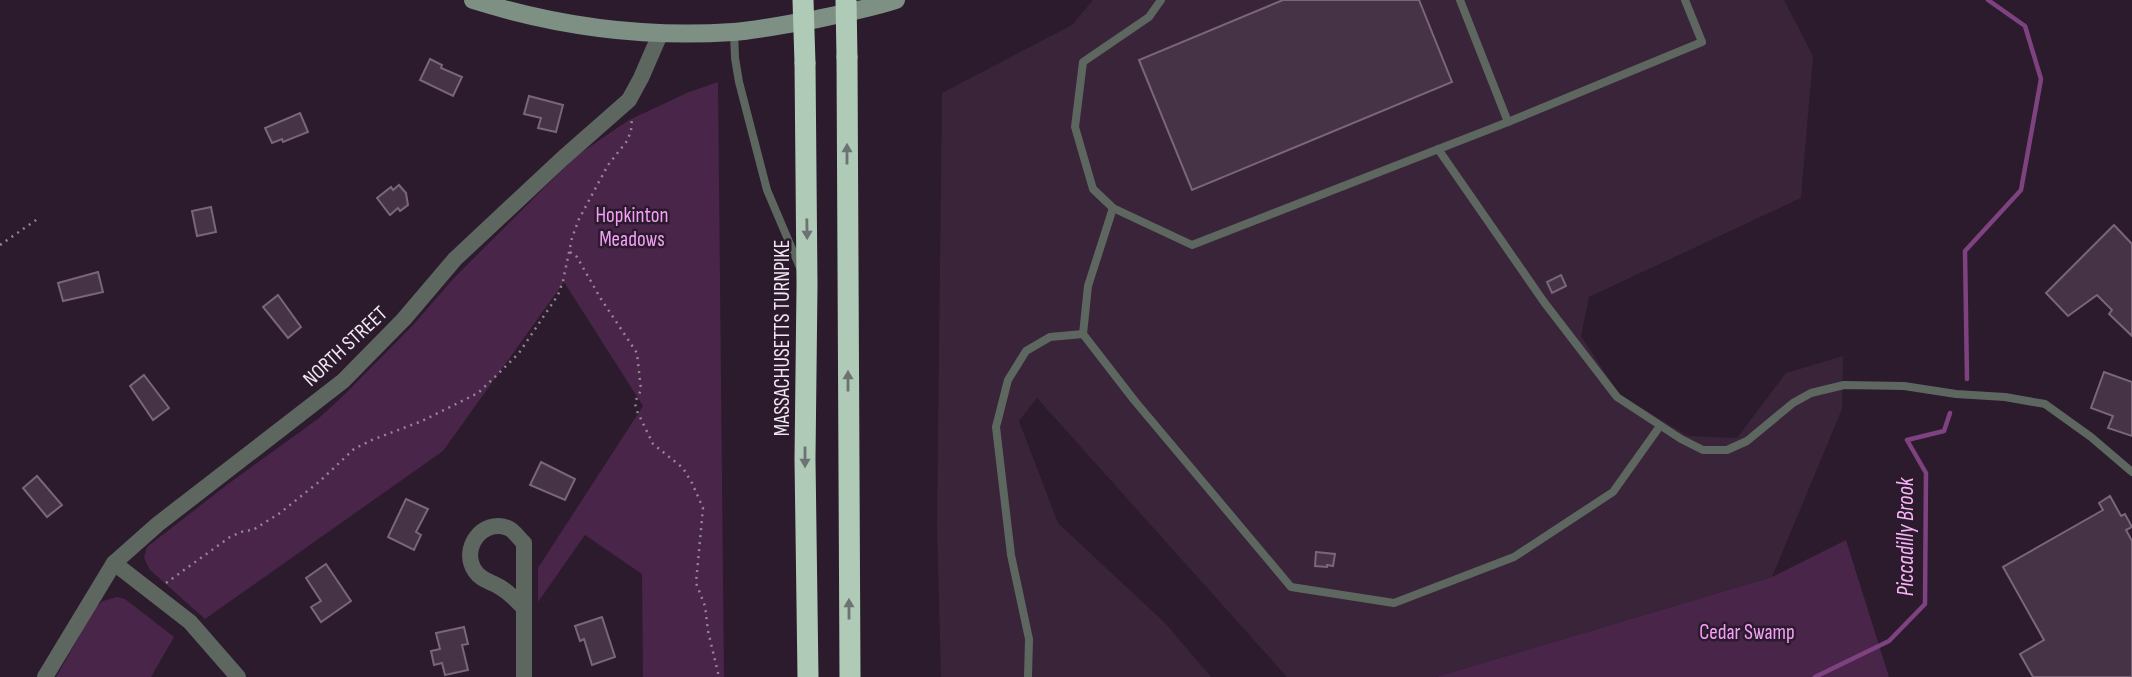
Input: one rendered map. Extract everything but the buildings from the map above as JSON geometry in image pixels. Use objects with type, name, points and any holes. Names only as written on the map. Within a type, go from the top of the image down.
[{"type":"highway","name":"MASSACHUSETTS TURNPIKE","points":[[803,0],[808,677]]},
{"type":"highway","points":[[846,0],[850,677]]},
{"type":"main road","points":[[473,0],[563,22],[661,32],[734,32],[868,9],[896,0]]},
{"type":"street","name":"NORTH STREET","points":[[45,677],[114,563],[158,524],[343,381],[404,319],[455,259],[629,100],[642,78],[661,32]]},
{"type":"street","points":[[523,607],[499,586],[483,579],[475,571],[469,556],[471,545],[479,534],[494,526],[510,528],[524,543],[524,677]]},
{"type":"street","points":[[114,563],[190,622],[238,677]]},
{"type":"lane","points":[[1161,0],[1149,17],[1083,62],[1075,127],[1093,189],[1113,208],[1192,245],[1508,122],[1702,41],[1685,0]]},
{"type":"lane","points":[[1460,0],[1508,122]]},
{"type":"lane","points":[[734,32],[739,82],[767,190],[807,285]]},
{"type":"lane","points":[[1438,149],[1544,302],[1617,397],[1681,439],[1703,450],[1727,450],[1747,441],[1793,403],[1811,393],[1844,384],[1904,386],[2045,404],[2091,437],[2132,472]]},
{"type":"lane","points":[[1113,208],[1088,286],[1083,334],[1134,400],[1291,587],[1394,603],[1514,557],[1613,492],[1660,426]]},
{"type":"lane","points":[[1028,677],[1029,639],[1011,555],[996,427],[1008,380],[1026,351],[1050,337],[1083,334]]},
{"type":"path","points":[[154,593],[230,537],[253,530],[280,513],[354,449],[422,421],[478,393],[519,353],[558,295],[579,219],[608,165],[627,141],[633,121],[629,100]]},
{"type":"path","points":[[0,244],[39,218]]},
{"type":"path","points":[[570,252],[578,257],[601,299],[637,353],[641,390],[635,402],[636,409],[653,444],[683,468],[703,508],[696,583],[705,606],[719,677]]},
{"type":"shaded area","points":[[1093,0],[1784,0],[1813,56],[1801,198],[1589,297],[1581,336],[1619,394],[1688,436],[1737,438],[1786,373],[1843,356],[1842,409],[1772,577],[1436,677],[1287,677],[1037,398],[1019,421],[1058,523],[1165,623],[1211,677],[941,677],[937,525],[942,93],[1072,25]]},
{"type":"green space","name":"Hopkinton Meadows","points":[[718,82],[724,677],[643,677],[642,574],[585,535],[538,602],[538,568],[643,406],[564,282],[443,451],[205,619],[150,570],[144,558],[147,547],[319,418],[576,156],[629,120],[689,92]]},
{"type":"green space","name":"Cedar Swamp","points":[[1846,540],[1889,677],[1436,677],[1772,577]]},
{"type":"green space","points":[[117,597],[125,599],[174,637],[151,677],[56,677],[96,607],[103,601]]},
{"type":"waterway","name":"Piccadilly Brook","points":[[1967,379],[1965,251],[2021,190],[2041,79],[2025,26],[1988,0]]},
{"type":"waterway","name":"Piccadilly Brook","points":[[1815,677],[1889,641],[1925,604],[1926,473],[1907,440],[1944,431],[1950,413]]}]
